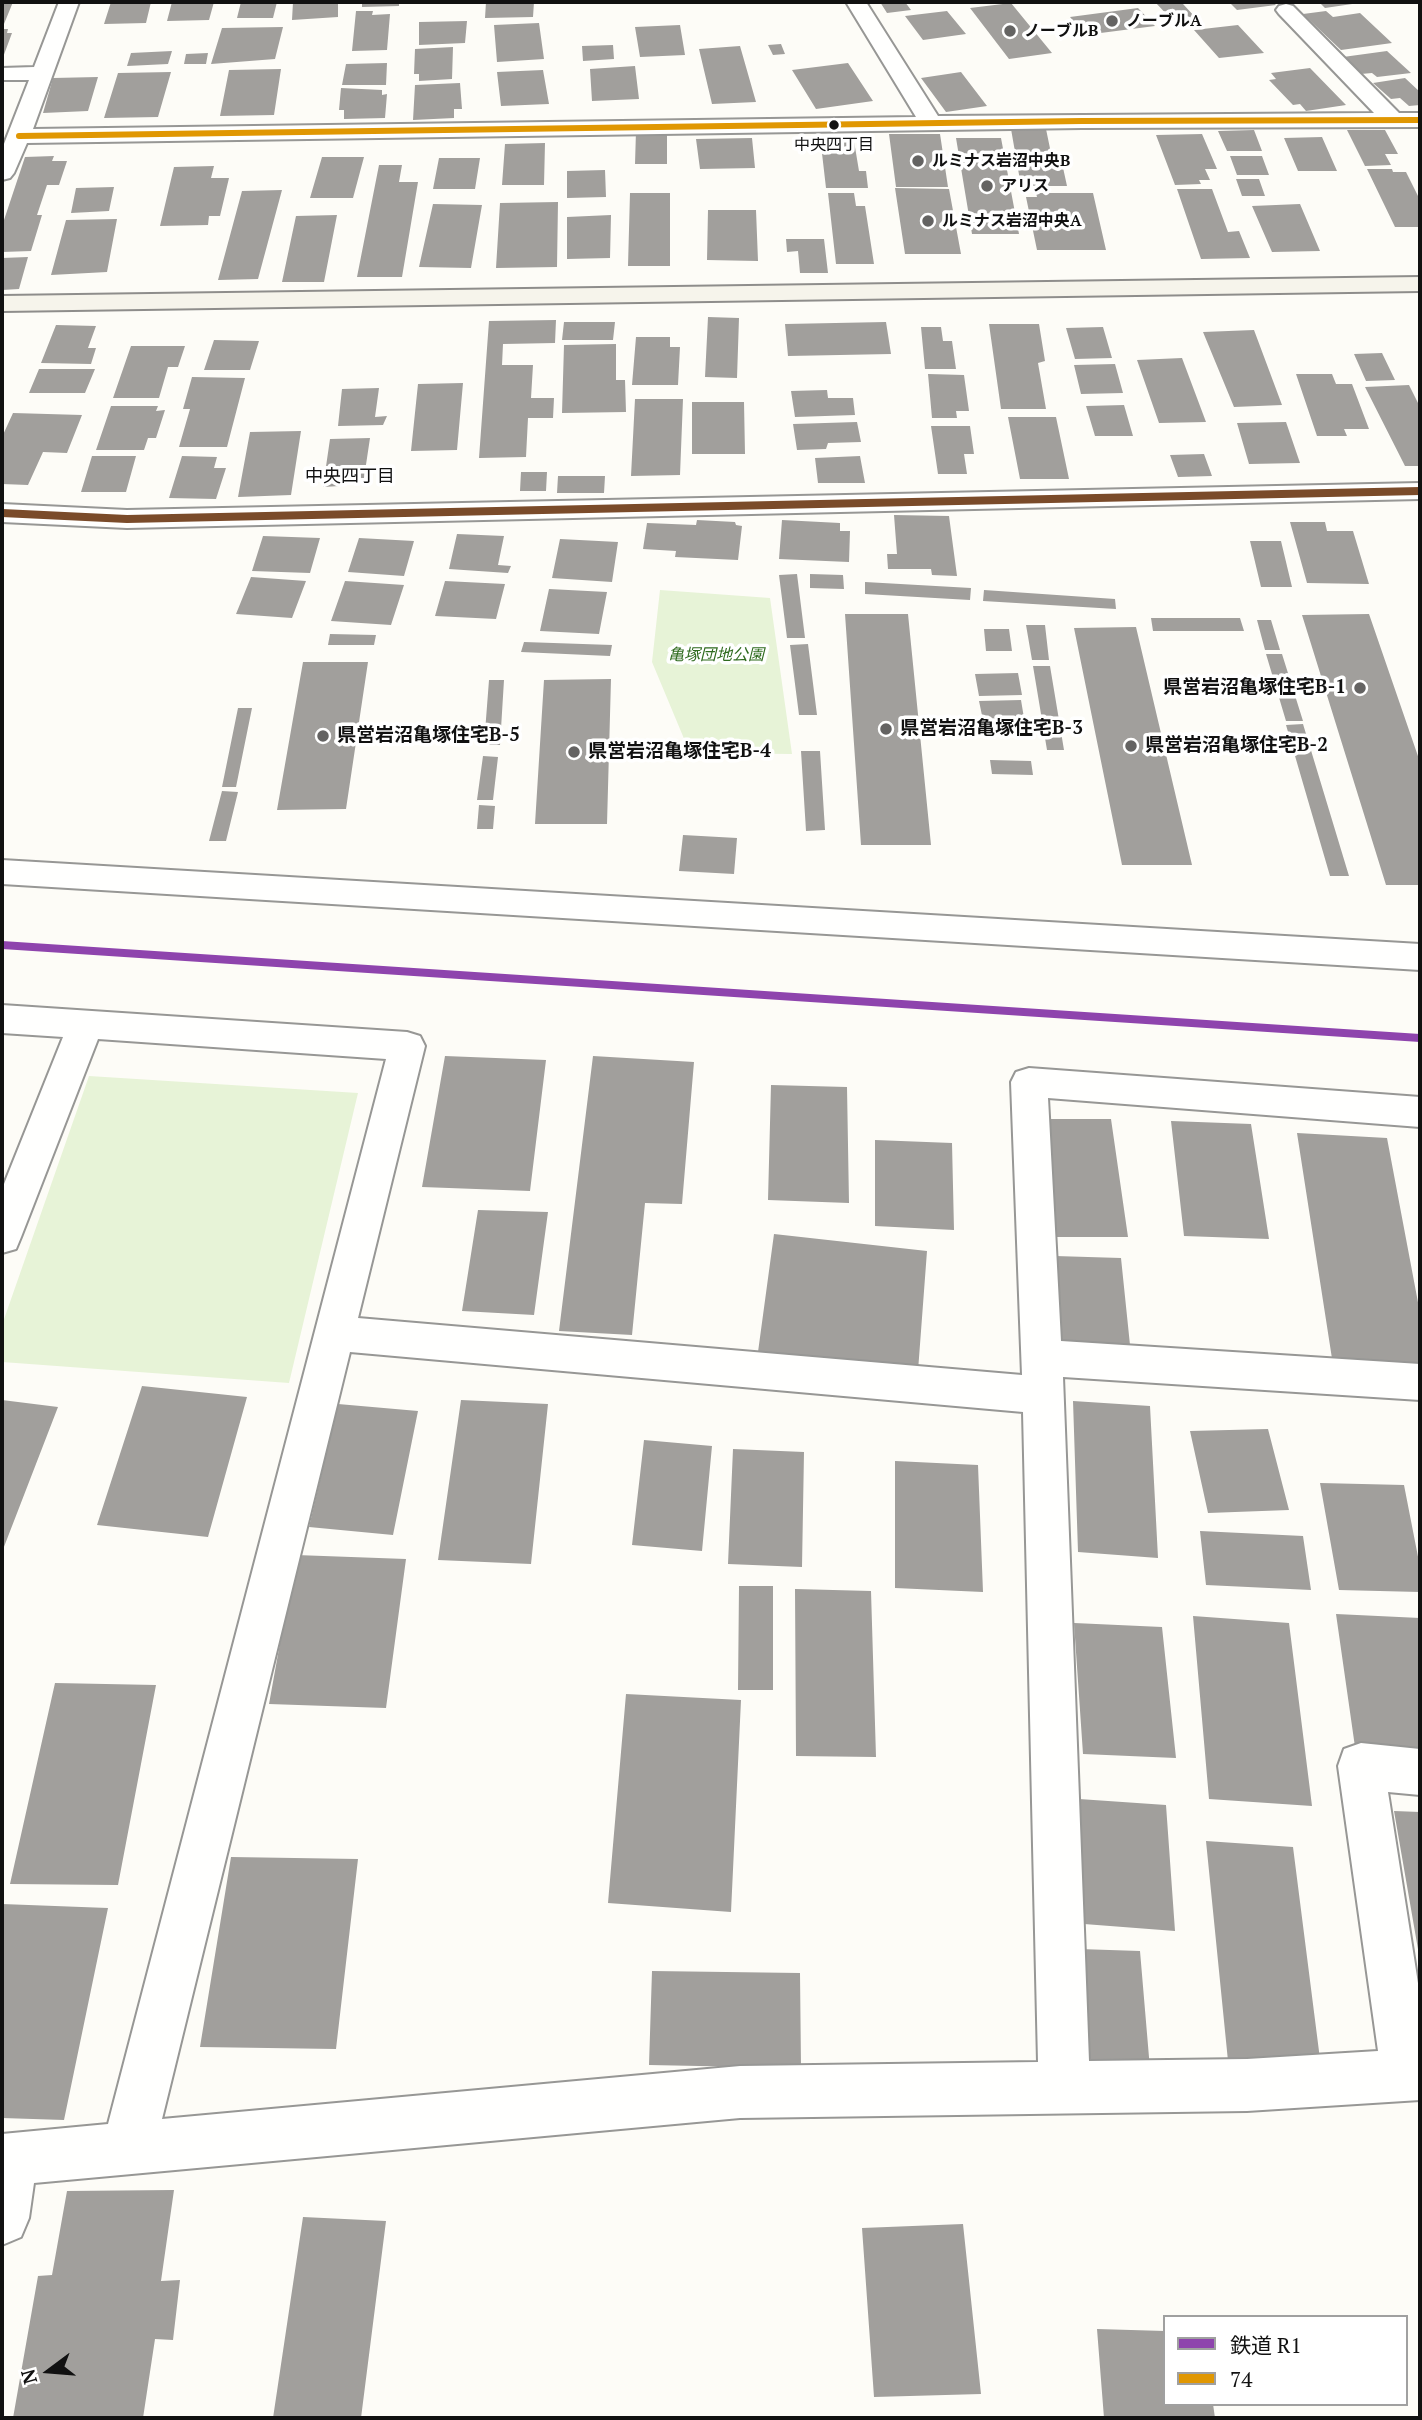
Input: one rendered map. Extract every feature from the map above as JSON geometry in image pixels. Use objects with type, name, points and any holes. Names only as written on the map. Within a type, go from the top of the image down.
[{"type":"street","points":[[2,173],[19,136],[69,2]]},
{"type":"street","points":[[856,2],[931,123]]},
{"type":"street","points":[[1286,10],[1393,120]]},
{"type":"street","points":[[2,74],[41,73]]},
{"type":"street","points":[[19,136],[931,123],[1420,120]]},
{"type":"street","points":[[2,304],[1420,284]]},
{"type":"street","points":[[2,513],[127,519],[1420,491]]},
{"type":"street","points":[[2,872],[1420,957]]},
{"type":"street","points":[[2,1019],[407,1046],[128,2149]]},
{"type":"street","points":[[2,1237],[86,1024]]},
{"type":"street","points":[[1064,2087],[1042,1376],[1029,1082],[1420,1112]]},
{"type":"street","points":[[335,1332],[1042,1376],[1420,1382]]},
{"type":"street","points":[[2,2218],[7,2160],[740,2092],[1247,2085],[1414,2075],[1361,1766],[1420,1772]]},
{"type":"green space","name":"亀塚団地公園","points":[[660,590],[770,598],[792,754],[690,753],[652,662]]},
{"type":"green space","points":[[89,1076],[358,1093],[289,1383],[2,1362],[2,1325]]},
{"type":"building","points":[[2,2],[13,2],[4,24],[2,24]]},
{"type":"building","points":[[111,2],[151,2],[146,23],[104,24]]},
{"type":"building","points":[[172,2],[214,2],[209,20],[167,21]]},
{"type":"building","points":[[241,2],[277,2],[273,18],[237,18]]},
{"type":"building","points":[[293,2],[338,2],[338,17],[292,20]]},
{"type":"building","points":[[362,2],[399,2],[399,6],[362,7]]},
{"type":"building","points":[[486,2],[534,2],[533,17],[485,18]]},
{"type":"building","points":[[880,2],[905,2],[911,10],[887,13]]},
{"type":"building","points":[[1155,2],[1187,2],[1183,4],[1195,17],[1172,20]]},
{"type":"building","points":[[1229,2],[1273,2],[1276,5],[1237,10]]},
{"type":"building","points":[[1319,2],[1359,2],[1359,3],[1325,8]]},
{"type":"building","name":"ノーブルB","points":[[1011,3],[1052,53],[1009,59],[970,8]]},
{"type":"building","name":"ノーブルA","points":[[1138,8],[1155,26],[1085,35],[1070,17]]},
{"type":"building","points":[[356,11],[373,11],[372,15],[390,14],[387,50],[352,51]]},
{"type":"building","points":[[947,11],[966,34],[923,40],[905,16]]},
{"type":"building","points":[[1326,11],[1333,17],[1360,13],[1392,43],[1341,50],[1303,14]]},
{"type":"building","points":[[467,21],[465,43],[419,45],[419,22]]},
{"type":"building","points":[[539,23],[544,59],[497,62],[494,25]]},
{"type":"building","points":[[680,25],[685,55],[640,57],[635,27]]},
{"type":"building","points":[[1238,25],[1264,53],[1219,58],[1194,30]]},
{"type":"building","points":[[283,27],[275,59],[211,64],[222,28]]},
{"type":"building","points":[[2,29],[8,29],[7,33],[12,33],[2,60]]},
{"type":"building","points":[[781,44],[785,54],[773,55],[768,45]]},
{"type":"building","points":[[613,45],[614,59],[583,61],[582,46]]},
{"type":"building","points":[[740,46],[756,102],[712,104],[699,49]]},
{"type":"building","points":[[453,47],[452,79],[419,81],[419,74],[414,74],[415,49]]},
{"type":"building","points":[[172,51],[168,64],[127,66],[131,53]]},
{"type":"building","points":[[1387,51],[1411,73],[1377,77],[1372,73],[1361,74],[1343,57]]},
{"type":"building","points":[[208,53],[206,64],[184,64],[186,54]]},
{"type":"building","points":[[387,63],[386,85],[342,85],[346,64]]},
{"type":"building","points":[[848,63],[873,101],[816,109],[792,70]]},
{"type":"building","points":[[635,66],[639,99],[592,101],[590,69]]},
{"type":"building","points":[[1310,68],[1346,105],[1306,111],[1300,104],[1293,105],[1269,80],[1276,79],[1271,73]]},
{"type":"building","points":[[281,69],[274,115],[220,116],[229,70]]},
{"type":"building","points":[[543,70],[549,104],[501,106],[497,72]]},
{"type":"building","points":[[171,72],[158,117],[104,118],[118,73]]},
{"type":"building","points":[[961,72],[987,106],[946,112],[921,78]]},
{"type":"building","points":[[98,77],[88,111],[43,113],[53,78]]},
{"type":"building","points":[[1405,78],[1420,92],[1420,105],[1409,106],[1400,98],[1391,99],[1373,83]]},
{"type":"building","points":[[460,83],[462,109],[454,109],[454,118],[413,120],[415,85]]},
{"type":"building","points":[[341,88],[382,90],[382,95],[387,94],[385,118],[344,119],[344,110],[339,110]]},
{"type":"building","points":[[1011,129],[1046,129],[1053,163],[1062,163],[1067,186],[1021,186]]},
{"type":"building","points":[[1254,130],[1262,151],[1227,151],[1218,131]]},
{"type":"building","points":[[1347,130],[1385,130],[1398,154],[1385,154],[1391,165],[1365,166]]},
{"type":"building","points":[[636,131],[667,131],[667,164],[635,164]]},
{"type":"building","name":"ルミナス岩沼中央B","points":[[889,134],[940,134],[948,187],[896,187]]},
{"type":"building","points":[[1202,134],[1217,169],[1205,169],[1210,180],[1199,180],[1201,184],[1175,185],[1156,135]]},
{"type":"building","points":[[853,135],[859,171],[866,171],[868,188],[826,188],[820,136]]},
{"type":"building","points":[[1322,137],[1337,171],[1298,171],[1284,138]]},
{"type":"building","points":[[752,138],[755,168],[700,169],[696,139]]},
{"type":"building","name":"アリス","points":[[956,138],[1001,138],[1019,234],[972,234]]},
{"type":"building","points":[[545,143],[544,185],[502,185],[505,144]]},
{"type":"building","points":[[54,156],[52,161],[67,161],[59,185],[47,185],[37,215],[42,215],[31,251],[2,252],[2,226],[25,157]]},
{"type":"building","points":[[1230,156],[1262,156],[1269,175],[1237,175]]},
{"type":"building","points":[[322,157],[364,157],[353,198],[310,198]]},
{"type":"building","points":[[439,158],[480,158],[475,189],[433,189]]},
{"type":"building","points":[[379,165],[402,165],[399,182],[418,182],[402,277],[357,277]]},
{"type":"building","points":[[214,166],[211,178],[229,178],[220,216],[209,216],[208,225],[160,226],[174,167]]},
{"type":"building","points":[[1367,169],[1406,172],[1420,200],[1420,227],[1395,227]]},
{"type":"building","points":[[605,170],[606,197],[567,198],[567,171]]},
{"type":"building","points":[[1236,179],[1259,179],[1265,196],[1242,196]]},
{"type":"building","points":[[114,187],[109,211],[71,213],[76,188]]},
{"type":"building","name":"ルミナス岩沼中央A","points":[[895,188],[949,189],[961,254],[905,254]]},
{"type":"building","points":[[1177,189],[1212,189],[1228,232],[1239,231],[1250,258],[1201,259]]},
{"type":"building","points":[[282,190],[258,279],[218,280],[242,191]]},
{"type":"building","points":[[630,193],[670,193],[670,266],[628,266]]},
{"type":"building","points":[[828,193],[854,193],[856,206],[865,206],[874,264],[836,264]]},
{"type":"building","points":[[1036,193],[1093,193],[1106,250],[1037,250],[1026,197],[1037,197]]},
{"type":"building","points":[[558,202],[557,267],[496,268],[500,203]]},
{"type":"building","points":[[433,204],[482,205],[471,268],[419,267]]},
{"type":"building","points":[[1300,204],[1320,251],[1272,252],[1252,206]]},
{"type":"building","points":[[708,210],[756,210],[758,261],[707,260]]},
{"type":"building","points":[[337,215],[324,282],[282,282],[296,216]]},
{"type":"building","points":[[611,215],[610,258],[567,259],[567,217]]},
{"type":"building","points":[[117,219],[107,272],[51,275],[66,220]]},
{"type":"building","points":[[786,239],[824,239],[828,273],[800,273],[798,251],[787,252]]},
{"type":"building","points":[[28,257],[19,289],[2,290],[2,258]]},
{"type":"building","points":[[708,317],[739,318],[737,378],[705,377]]},
{"type":"building","points":[[556,320],[555,343],[503,344],[502,365],[533,365],[531,398],[554,398],[553,418],[528,418],[526,457],[479,458],[489,321]]},
{"type":"building","points":[[564,322],[615,322],[613,340],[562,340]]},
{"type":"building","points":[[886,322],[891,354],[788,356],[785,324]]},
{"type":"building","points":[[989,324],[1039,324],[1045,361],[1038,363],[1046,409],[1001,409]]},
{"type":"building","points":[[56,325],[96,326],[88,348],[96,348],[91,364],[41,363]]},
{"type":"building","points":[[921,327],[941,327],[943,341],[952,341],[956,369],[925,369]]},
{"type":"building","points":[[1103,327],[1112,358],[1075,359],[1066,328]]},
{"type":"building","points":[[1254,330],[1282,405],[1234,407],[1203,332]]},
{"type":"building","points":[[636,337],[670,337],[670,347],[680,347],[678,385],[632,385]]},
{"type":"building","points":[[214,340],[259,341],[250,370],[204,370]]},
{"type":"building","points":[[616,344],[616,380],[625,380],[626,412],[562,413],[564,345]]},
{"type":"building","points":[[131,346],[185,346],[178,367],[168,367],[159,398],[113,398]]},
{"type":"building","points":[[1382,353],[1395,380],[1366,381],[1354,354]]},
{"type":"building","points":[[1182,358],[1206,422],[1159,423],[1137,360]]},
{"type":"building","points":[[1115,364],[1123,393],[1081,394],[1074,365]]},
{"type":"building","points":[[39,369],[95,369],[85,393],[29,393]]},
{"type":"building","points":[[928,374],[964,375],[969,411],[956,411],[957,418],[932,418]]},
{"type":"building","points":[[1296,374],[1332,374],[1336,384],[1352,384],[1369,429],[1344,429],[1347,436],[1317,436]]},
{"type":"building","points":[[192,377],[245,378],[227,447],[179,447],[190,409],[183,409]]},
{"type":"building","points":[[463,383],[457,450],[411,451],[418,384]]},
{"type":"building","points":[[1409,385],[1420,407],[1420,466],[1405,466],[1365,387]]},
{"type":"building","points":[[379,388],[375,417],[387,416],[383,425],[338,426],[342,389]]},
{"type":"building","points":[[827,390],[828,398],[853,398],[855,415],[795,417],[791,391]]},
{"type":"building","points":[[635,399],[683,399],[680,475],[631,476]]},
{"type":"building","points":[[692,402],[744,402],[745,454],[692,454]]},
{"type":"building","points":[[1124,405],[1133,436],[1095,436],[1086,406]]},
{"type":"building","points":[[111,406],[158,406],[156,411],[165,410],[156,438],[148,438],[144,450],[96,450]]},
{"type":"building","points":[[13,413],[82,415],[67,453],[43,452],[28,485],[2,484],[2,437]]},
{"type":"building","points":[[1008,417],[1056,417],[1069,479],[1020,479]]},
{"type":"building","points":[[857,422],[861,442],[828,443],[826,449],[797,450],[793,424]]},
{"type":"building","points":[[1286,422],[1300,463],[1249,464],[1237,423]]},
{"type":"building","points":[[931,426],[970,426],[974,454],[964,454],[967,474],[938,474]]},
{"type":"building","points":[[301,431],[291,495],[238,497],[250,432]]},
{"type":"building","points":[[370,438],[364,478],[341,478],[340,486],[323,487],[330,439]]},
{"type":"building","points":[[1204,454],[1212,476],[1178,477],[1170,455]]},
{"type":"building","points":[[92,456],[136,456],[126,492],[81,492]]},
{"type":"building","points":[[182,456],[217,457],[214,468],[226,468],[216,499],[169,498]]},
{"type":"building","points":[[860,456],[865,483],[818,483],[815,458]]},
{"type":"building","points":[[521,472],[547,472],[546,491],[520,491]]},
{"type":"building","points":[[558,476],[605,476],[604,493],[557,493]]},
{"type":"building","points":[[894,515],[949,516],[957,576],[932,575],[931,569],[888,569],[887,554],[897,554]]},
{"type":"building","points":[[697,520],[735,522],[736,525],[742,526],[738,560],[675,557],[676,551],[643,549],[647,523],[696,525]]},
{"type":"building","points":[[782,520],[840,523],[840,531],[850,531],[849,562],[779,559]]},
{"type":"building","points":[[1290,522],[1325,522],[1327,531],[1353,531],[1369,584],[1307,583]]},
{"type":"building","points":[[457,534],[504,536],[498,565],[511,566],[508,573],[449,569]]},
{"type":"building","points":[[263,536],[320,538],[310,573],[252,571]]},
{"type":"building","points":[[359,538],[414,541],[404,576],[348,572]]},
{"type":"building","points":[[560,539],[618,542],[612,582],[552,578]]},
{"type":"building","points":[[1250,541],[1281,541],[1292,587],[1261,587]]},
{"type":"building","points":[[797,574],[805,638],[787,638],[779,575]]},
{"type":"building","points":[[810,574],[843,575],[844,589],[810,588]]},
{"type":"building","points":[[251,577],[306,581],[292,618],[236,614]]},
{"type":"building","points":[[345,581],[404,585],[391,625],[331,621]]},
{"type":"building","points":[[445,581],[505,584],[496,619],[435,616]]},
{"type":"building","points":[[865,582],[971,588],[970,600],[865,594]]},
{"type":"building","points":[[549,589],[607,592],[599,634],[540,631]]},
{"type":"building","points":[[984,590],[1115,599],[1116,609],[983,601]]},
{"type":"building","name":"県営岩沼亀塚住宅B-3","points":[[845,614],[908,614],[931,845],[861,845]]},
{"type":"building","name":"県営岩沼亀塚住宅B-1","points":[[1369,614],[1420,762],[1420,885],[1386,885],[1302,615]]},
{"type":"building","points":[[1151,618],[1240,618],[1244,631],[1153,631]]},
{"type":"building","points":[[1257,620],[1271,620],[1280,650],[1265,650]]},
{"type":"building","points":[[1026,625],[1045,625],[1049,660],[1032,660]]},
{"type":"building","name":"県営岩沼亀塚住宅B-2","points":[[1136,627],[1192,865],[1122,865],[1074,628]]},
{"type":"building","points":[[984,629],[1009,629],[1012,651],[986,651]]},
{"type":"building","points":[[330,634],[376,635],[374,645],[328,645]]},
{"type":"building","points":[[524,642],[612,645],[610,656],[521,652]]},
{"type":"building","points":[[808,644],[817,715],[799,715],[790,645]]},
{"type":"building","points":[[1266,654],[1282,654],[1303,721],[1286,721]]},
{"type":"building","name":"県営岩沼亀塚住宅B-5","points":[[303,662],[368,662],[346,809],[277,810]]},
{"type":"building","points":[[1033,666],[1050,666],[1064,750],[1047,750]]},
{"type":"building","points":[[1018,673],[1022,695],[979,696],[975,674]]},
{"type":"building","name":"県営岩沼亀塚住宅B-4","points":[[611,679],[607,824],[535,824],[544,680]]},
{"type":"building","points":[[489,680],[504,680],[500,745],[484,745]]},
{"type":"building","points":[[1021,700],[1025,724],[984,725],[979,701]]},
{"type":"building","points":[[238,708],[252,708],[236,787],[222,787]]},
{"type":"building","points":[[1303,724],[1349,876],[1330,876],[1286,725]]},
{"type":"building","points":[[801,751],[820,751],[825,830],[806,831]]},
{"type":"building","points":[[483,756],[498,757],[493,800],[477,800]]},
{"type":"building","points":[[990,760],[1031,761],[1033,775],[992,774]]},
{"type":"building","points":[[222,791],[238,792],[226,841],[209,841]]},
{"type":"building","points":[[479,805],[495,806],[493,829],[477,829]]},
{"type":"building","points":[[683,835],[737,838],[734,874],[679,871]]},
{"type":"building","points":[[445,1056],[546,1060],[530,1191],[422,1187]]},
{"type":"building","points":[[593,1056],[694,1062],[682,1204],[645,1203],[632,1335],[559,1331]]},
{"type":"building","points":[[771,1085],[847,1087],[849,1203],[768,1200]]},
{"type":"building","points":[[1043,1119],[1111,1119],[1128,1237],[1057,1237]]},
{"type":"building","points":[[1171,1121],[1251,1124],[1269,1239],[1184,1236]]},
{"type":"building","points":[[1297,1133],[1387,1138],[1420,1313],[1420,1370],[1333,1365]]},
{"type":"building","points":[[875,1140],[952,1143],[954,1230],[875,1226]]},
{"type":"building","points":[[478,1210],[548,1212],[534,1315],[462,1311]]},
{"type":"building","points":[[774,1234],[927,1251],[918,1371],[758,1352]]},
{"type":"building","points":[[1055,1256],[1121,1258],[1130,1345],[1062,1342]]},
{"type":"building","points":[[142,1386],[247,1397],[208,1537],[97,1525]]},
{"type":"building","points":[[2,1400],[58,1407],[2,1552]]},
{"type":"building","points":[[461,1400],[548,1404],[531,1564],[438,1560]]},
{"type":"building","points":[[1073,1401],[1150,1406],[1158,1558],[1078,1552]]},
{"type":"building","points":[[338,1404],[418,1411],[393,1535],[309,1527]]},
{"type":"building","points":[[1268,1429],[1289,1510],[1208,1513],[1190,1431]]},
{"type":"building","points":[[644,1440],[712,1446],[702,1551],[632,1545]]},
{"type":"building","points":[[733,1449],[804,1452],[802,1567],[728,1564]]},
{"type":"building","points":[[895,1461],[978,1465],[983,1592],[895,1588]]},
{"type":"building","points":[[1320,1483],[1404,1485],[1420,1567],[1420,1592],[1339,1590]]},
{"type":"building","points":[[1200,1531],[1303,1536],[1311,1590],[1206,1585]]},
{"type":"building","points":[[296,1555],[406,1559],[386,1708],[269,1704]]},
{"type":"building","points":[[739,1586],[773,1586],[773,1690],[738,1690]]},
{"type":"building","points":[[795,1589],[871,1591],[876,1757],[796,1756]]},
{"type":"building","points":[[1336,1614],[1420,1618],[1420,1751],[1355,1747]]},
{"type":"building","points":[[1193,1616],[1289,1623],[1312,1806],[1209,1799]]},
{"type":"building","points":[[1074,1623],[1162,1627],[1176,1758],[1083,1754]]},
{"type":"building","points":[[55,1683],[156,1685],[118,1885],[10,1884]]},
{"type":"building","points":[[626,1694],[741,1700],[731,1912],[608,1903]]},
{"type":"building","points":[[1079,1799],[1166,1805],[1175,1931],[1084,1924]]},
{"type":"building","points":[[1394,1811],[1420,1812],[1420,1955],[1419,1955]]},
{"type":"building","points":[[1206,1841],[1293,1847],[1321,2067],[1228,2061]]},
{"type":"building","points":[[231,1857],[358,1859],[336,2049],[200,2047]]},
{"type":"building","points":[[2,1904],[108,1908],[64,2120],[2,2118]]},
{"type":"building","points":[[1079,1949],[1140,1951],[1150,2069],[1087,2066]]},
{"type":"building","points":[[652,1971],[800,1973],[801,2068],[649,2065]]},
{"type":"building","points":[[174,2190],[161,2281],[180,2280],[173,2340],[155,2339],[143,2418],[13,2418],[38,2276],[52,2275],[67,2191]]},
{"type":"building","points":[[303,2217],[386,2221],[361,2418],[273,2418]]},
{"type":"building","points":[[963,2224],[981,2394],[874,2397],[862,2228]]},
{"type":"building","points":[[1097,2329],[1163,2331],[1163,2406],[1213,2406],[1215,2418],[1104,2418]]},
{"type":"rail line","name":"R1","points":[[2,945],[1420,1038]]},
{"type":"transit line","name":"74","points":[[19,136],[1082,121],[1420,120]]},
{"type":"transit line","points":[[2,513],[127,519],[1420,491]]},
{"type":"place","name":"ノーブルA","points":[[1112,21]]},
{"type":"place","name":"ノーブルB","points":[[1010,31]]},
{"type":"place","name":"中央四丁目","points":[[834,125]]},
{"type":"place","name":"ルミナス岩沼中央B","points":[[918,161]]},
{"type":"place","name":"アリス","points":[[987,186]]},
{"type":"place","name":"ルミナス岩沼中央A","points":[[928,221]]},
{"type":"place","name":"県営岩沼亀塚住宅B-1","points":[[1360,688]]},
{"type":"place","name":"県営岩沼亀塚住宅B-3","points":[[886,729]]},
{"type":"place","name":"県営岩沼亀塚住宅B-5","points":[[323,736]]},
{"type":"place","name":"県営岩沼亀塚住宅B-2","points":[[1131,746]]},
{"type":"place","name":"県営岩沼亀塚住宅B-4","points":[[574,752]]},
{"type":"district","name":"中央四丁目","points":[[350,477]]}]
